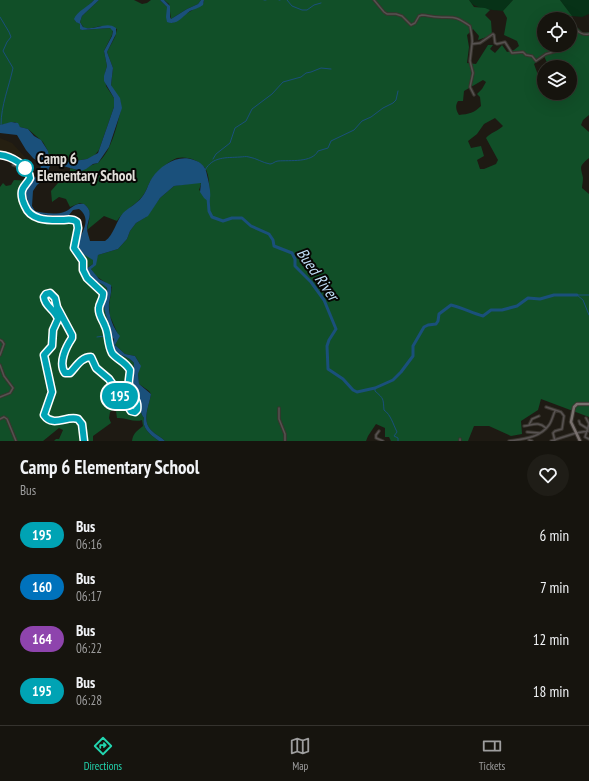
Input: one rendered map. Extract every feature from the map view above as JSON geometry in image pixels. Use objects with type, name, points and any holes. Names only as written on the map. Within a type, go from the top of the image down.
[{"type":"highway","points":[[0,155],[12,159],[29,172],[30,178],[23,189],[22,194],[24,204],[29,214],[35,218],[54,220],[72,219],[77,222],[78,228],[74,248],[83,261],[83,270],[87,278],[103,293],[103,299],[99,309],[100,315],[106,327],[107,336],[114,355],[124,362],[130,370],[128,385],[136,399],[138,407],[135,412],[131,411],[109,379],[96,368],[91,357],[82,360],[70,373],[68,374],[63,371],[63,358],[72,335],[57,307],[53,295],[50,293],[45,295],[44,300],[46,304],[55,312],[58,319],[53,330],[52,346],[44,355],[52,392],[44,415],[47,419],[54,422],[73,418],[78,419],[82,424],[84,441]]},
{"type":"main road","points":[[580,441],[571,422],[574,407],[577,404],[589,404]]},
{"type":"street","points":[[374,0],[384,12],[402,16],[411,25],[417,21],[419,16],[422,15],[455,17],[459,18],[470,26],[472,37],[470,61],[473,73],[470,86],[474,95]]},
{"type":"street","points":[[577,31],[589,34]]},
{"type":"street","points":[[472,44],[480,43],[493,34],[495,43],[505,42],[512,53],[523,52],[526,55],[532,56],[536,61],[546,54],[553,52]]},
{"type":"street","points":[[13,165],[23,168],[29,172]]},
{"type":"street","points":[[0,340],[4,344],[0,355]]},
{"type":"street","points":[[0,365],[4,376],[13,388],[10,393],[0,397]]},
{"type":"street","points":[[546,406],[561,412],[564,416],[562,429],[553,433],[555,440]]},
{"type":"street","points":[[279,408],[279,419],[285,434],[285,441]]},
{"type":"street","points":[[509,441],[530,440],[536,436],[550,424],[555,410]]},
{"type":"street","points":[[529,425],[532,419],[539,416]]},
{"type":"street","points":[[0,419],[4,417],[7,419],[16,441]]},
{"type":"street","points":[[586,418],[589,424],[585,437],[589,439]]},
{"type":"street","points":[[579,421],[580,424],[588,430]]},
{"type":"street","points":[[524,426],[536,423],[541,424],[546,428]]},
{"type":"street","points":[[551,441],[588,430]]},
{"type":"street","points":[[378,431],[376,438],[384,441]]},
{"type":"street","points":[[527,432],[540,433]]},
{"type":"shaded area","name":"Camp 6 Elementary School","points":[[0,138],[12,143],[26,158],[23,161],[25,164],[24,165],[0,154]]},
{"type":"green space","points":[[0,0],[94,0],[81,12],[75,21],[80,24],[80,28],[82,30],[110,28],[113,30],[104,51],[107,66],[105,73],[106,86],[114,98],[114,107],[99,150],[94,156],[87,159],[55,164],[51,163],[49,160],[48,151],[43,142],[28,129],[20,127],[15,122],[0,125]]},
{"type":"green space","points":[[99,0],[134,0],[142,4],[151,0],[160,0],[167,7],[171,23],[177,21],[201,5],[204,0],[469,0],[474,7],[490,10],[485,15],[491,21],[492,35],[478,40],[479,36],[473,29],[467,35],[469,47],[467,63],[476,64],[488,45],[493,45],[490,49],[495,53],[502,45],[507,52],[514,50],[519,46],[517,41],[504,35],[507,18],[503,11],[513,0],[560,0],[569,12],[537,12],[537,52],[577,52],[577,28],[583,33],[589,32],[589,115],[583,120],[581,125],[589,132],[589,158],[583,163],[581,169],[583,178],[582,188],[589,194],[589,417],[541,399],[538,410],[521,421],[522,434],[511,436],[489,426],[474,426],[468,441],[391,441],[389,437],[385,437],[385,428],[376,424],[366,441],[165,441],[149,427],[147,423],[146,418],[151,394],[139,384],[138,374],[140,364],[135,356],[125,354],[115,345],[119,337],[110,316],[109,305],[112,287],[96,276],[91,269],[98,255],[118,249],[127,239],[130,231],[136,223],[146,217],[160,198],[174,186],[200,182],[201,184],[199,190],[210,198],[209,178],[205,168],[196,161],[185,158],[174,159],[164,166],[151,179],[143,196],[122,214],[117,221],[104,216],[87,230],[90,214],[87,207],[80,203],[70,207],[66,199],[59,197],[52,202],[51,191],[58,183],[70,175],[70,168],[83,170],[98,163],[103,157],[113,138],[121,110],[120,99],[111,85],[113,68],[107,52],[115,37],[117,29],[101,26],[84,28],[80,22],[82,16]],"holes":[[[483,80],[486,82],[477,94],[480,97],[481,106],[471,113],[459,115],[456,105],[458,101],[463,101],[464,91]],[[495,118],[503,126],[486,138],[498,160],[496,164],[480,169],[477,160],[484,156],[481,146],[471,148],[468,141],[477,134],[484,124]]]},
{"type":"green space","points":[[164,0],[201,0],[198,4],[171,19],[169,4]]},
{"type":"green space","points":[[469,0],[513,0],[503,11],[479,7],[471,3]]},
{"type":"green space","points":[[560,0],[589,0],[589,14],[582,17],[577,16],[577,12],[569,12]]},
{"type":"green space","points":[[14,180],[32,181],[26,188],[25,195],[34,214],[41,216],[66,216],[73,217],[78,220],[80,227],[78,237],[81,237],[78,242],[79,249],[94,261],[86,271],[96,282],[105,285],[107,289],[104,306],[112,329],[113,342],[111,344],[116,352],[134,363],[133,387],[140,395],[139,400],[141,413],[144,418],[143,422],[153,437],[159,441],[132,441],[135,434],[143,426],[142,420],[136,421],[117,418],[116,411],[113,410],[110,412],[109,418],[111,423],[93,436],[93,441],[54,441],[59,439],[63,430],[59,428],[43,441],[0,441],[0,187],[3,183],[6,186],[11,185]]},
{"type":"water","points":[[94,0],[99,0],[82,16],[80,22],[83,27],[87,28],[108,25],[116,28],[116,34],[107,52],[113,68],[111,85],[120,98],[122,108],[109,147],[98,163],[93,164],[81,171],[63,166],[50,166],[44,179],[33,191],[32,206],[35,211],[57,213],[67,211],[78,204],[84,204],[90,212],[87,228],[90,241],[105,241],[111,235],[123,213],[140,199],[152,178],[165,165],[182,158],[194,160],[203,165],[210,189],[209,202],[200,192],[201,183],[174,186],[160,198],[148,216],[136,223],[130,231],[127,239],[118,249],[98,255],[96,265],[91,269],[99,279],[111,285],[109,312],[113,325],[120,336],[115,345],[125,354],[135,356],[141,366],[138,374],[139,384],[151,394],[146,418],[147,423],[152,431],[165,441],[159,441],[156,439],[150,434],[144,425],[144,418],[141,413],[139,400],[140,395],[134,388],[133,384],[134,363],[116,352],[111,344],[114,339],[112,337],[104,306],[107,288],[90,278],[86,269],[93,264],[93,260],[83,254],[77,244],[86,222],[83,213],[79,209],[73,210],[69,215],[63,216],[35,214],[31,212],[25,191],[30,182],[40,173],[41,164],[26,150],[17,135],[0,133],[0,125],[11,122],[18,123],[20,127],[28,129],[34,136],[41,140],[48,151],[50,161],[55,164],[87,159],[98,153],[114,107],[114,98],[104,81],[107,66],[104,51],[113,31],[110,28],[82,30],[80,29],[80,24],[74,19],[75,16]]},
{"type":"water","points":[[160,0],[164,0],[170,6],[171,19],[198,4],[201,0],[204,0],[203,5],[190,11],[177,22],[171,23],[167,22],[167,7]]},
{"type":"waterway","points":[[287,0],[292,6],[302,10],[307,10],[314,5],[321,3]]},
{"type":"waterway","points":[[0,17],[11,37],[3,51],[13,68],[4,103],[1,125]]},
{"type":"waterway","points":[[213,159],[216,154],[230,143],[235,128],[246,121],[252,109],[272,94],[283,82],[301,77],[306,73],[321,68],[331,69]]},
{"type":"waterway","points":[[205,170],[212,162],[225,158],[248,157],[272,164],[277,161],[300,160],[311,157],[318,151],[328,148],[331,141],[354,130],[362,121],[393,103],[396,100],[398,91]]},
{"type":"waterway","name":"Bued River","points":[[208,198],[209,211],[212,217],[223,221],[232,218],[242,218],[251,226],[269,234],[273,240],[274,246],[292,253],[295,259],[295,266],[311,282],[324,300],[336,329],[327,346],[328,369],[343,379],[353,390],[357,392],[375,388],[393,380],[413,356],[413,346],[424,327],[436,324],[439,314],[451,305],[483,316],[491,310],[502,310],[517,306],[528,298],[540,299],[554,295],[577,295]]},
{"type":"waterway","points":[[577,295],[583,300],[589,315]]},
{"type":"waterway","name":"Bued River","points":[[578,295],[589,295]]},
{"type":"waterway","points":[[97,337],[104,336]]},
{"type":"waterway","points":[[123,366],[127,373],[125,384],[128,393]]},
{"type":"waterway","points":[[375,388],[375,391],[382,399],[384,410],[390,417],[397,432],[394,436],[398,438],[398,441]]},
{"type":"bus line","name":"195","points":[[0,155],[7,156],[27,169],[30,178],[23,189],[22,194],[26,210],[31,216],[44,219],[76,220],[78,228],[74,248],[82,258],[84,274],[91,283],[103,293],[104,296],[99,309],[100,315],[106,327],[108,344],[114,355],[124,362],[130,370],[128,385],[136,399],[138,407],[136,412],[131,411],[109,379],[96,368],[93,358],[90,356],[82,360],[70,373],[65,373],[63,371],[62,364],[63,358],[72,335],[57,307],[55,298],[50,293],[46,294],[44,300],[47,306],[55,312],[58,319],[53,330],[52,346],[44,355],[47,372],[52,386],[52,392],[44,415],[47,419],[54,422],[69,418],[80,420],[82,424],[84,441]]},
{"type":"place","name":"Camp 6 Elementary School","points":[[25,168]]}]
